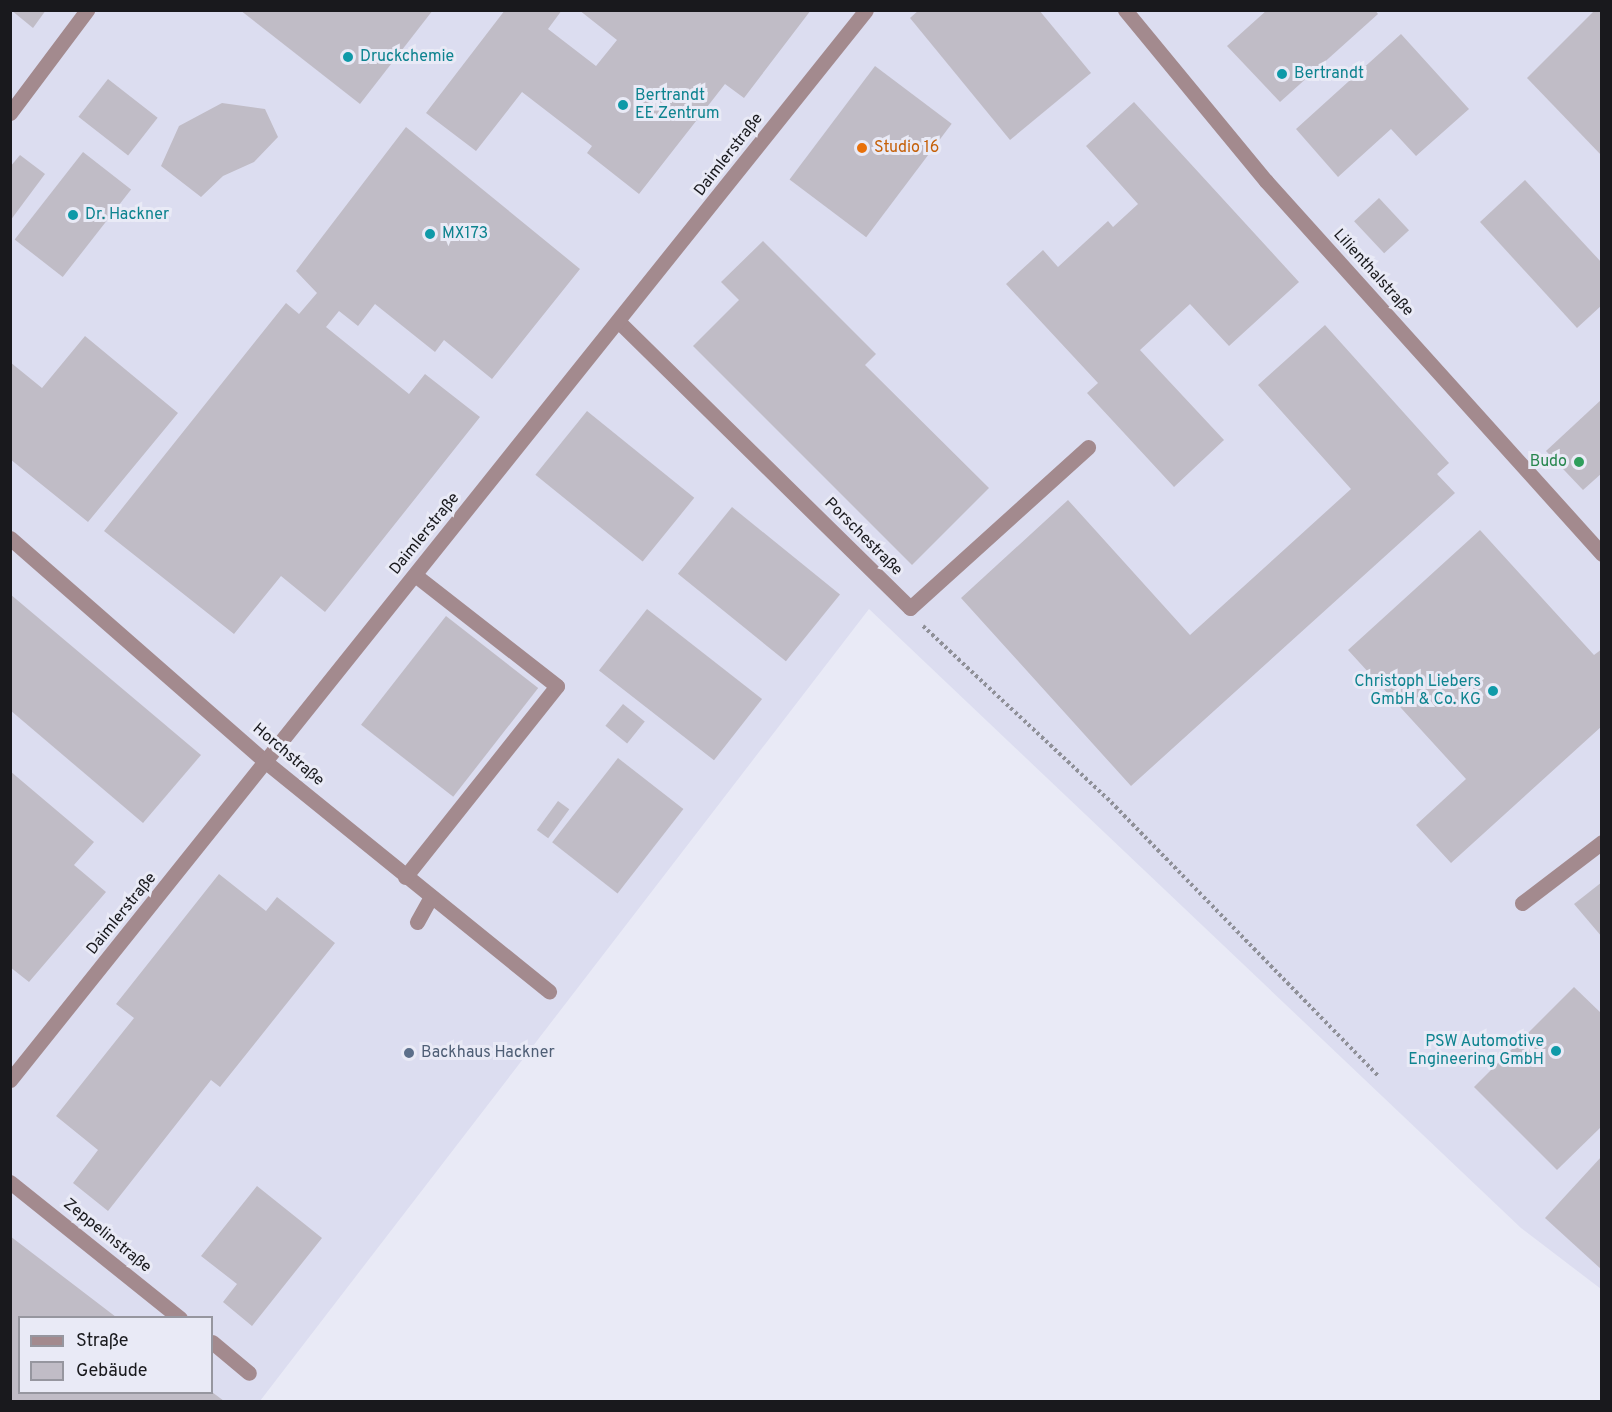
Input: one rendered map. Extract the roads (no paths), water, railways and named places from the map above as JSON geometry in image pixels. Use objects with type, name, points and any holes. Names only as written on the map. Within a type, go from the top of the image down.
[{"type":"street","points":[[10,113],[87,10]]},
{"type":"street","name":"Daimlerstraße","points":[[10,1080],[267,763],[415,574],[619,322],[866,10]]},
{"type":"street","name":"Lilienthalstraße","points":[[1125,10],[1266,181],[1602,554]]},
{"type":"street","name":"Porschestraße","points":[[619,322],[910,608],[1088,447]]},
{"type":"street","name":"Horchstraße","points":[[10,538],[267,763],[405,877],[549,991]]},
{"type":"street","points":[[405,877],[556,686],[415,574]]},
{"type":"street","points":[[1522,903],[1602,842]]},
{"type":"street","points":[[417,922],[431,897]]},
{"type":"street","name":"Zeppelinstraße","points":[[10,1182],[179,1316]]},
{"type":"street","points":[[213,1343],[249,1372]]},
{"type":"place","name":"Druckchemie","points":[[348,57]]},
{"type":"place","name":"Bertrandt","points":[[1282,74]]},
{"type":"place","name":"Bertrandt EE Zentrum","points":[[623,105]]},
{"type":"place","name":"Studio 16","points":[[862,148]]},
{"type":"place","name":"Dr. Hackner","points":[[73,215]]},
{"type":"place","name":"MX173","points":[[430,234]]},
{"type":"place","name":"Budo","points":[[1579,462]]},
{"type":"place","name":"Christoph Liebers GmbH & Co. KG","points":[[1493,691]]},
{"type":"place","name":"PSW Automotive Engineering GmbH","points":[[1556,1051]]},
{"type":"place","name":"Backhaus Hackner","points":[[409,1053]]}]
